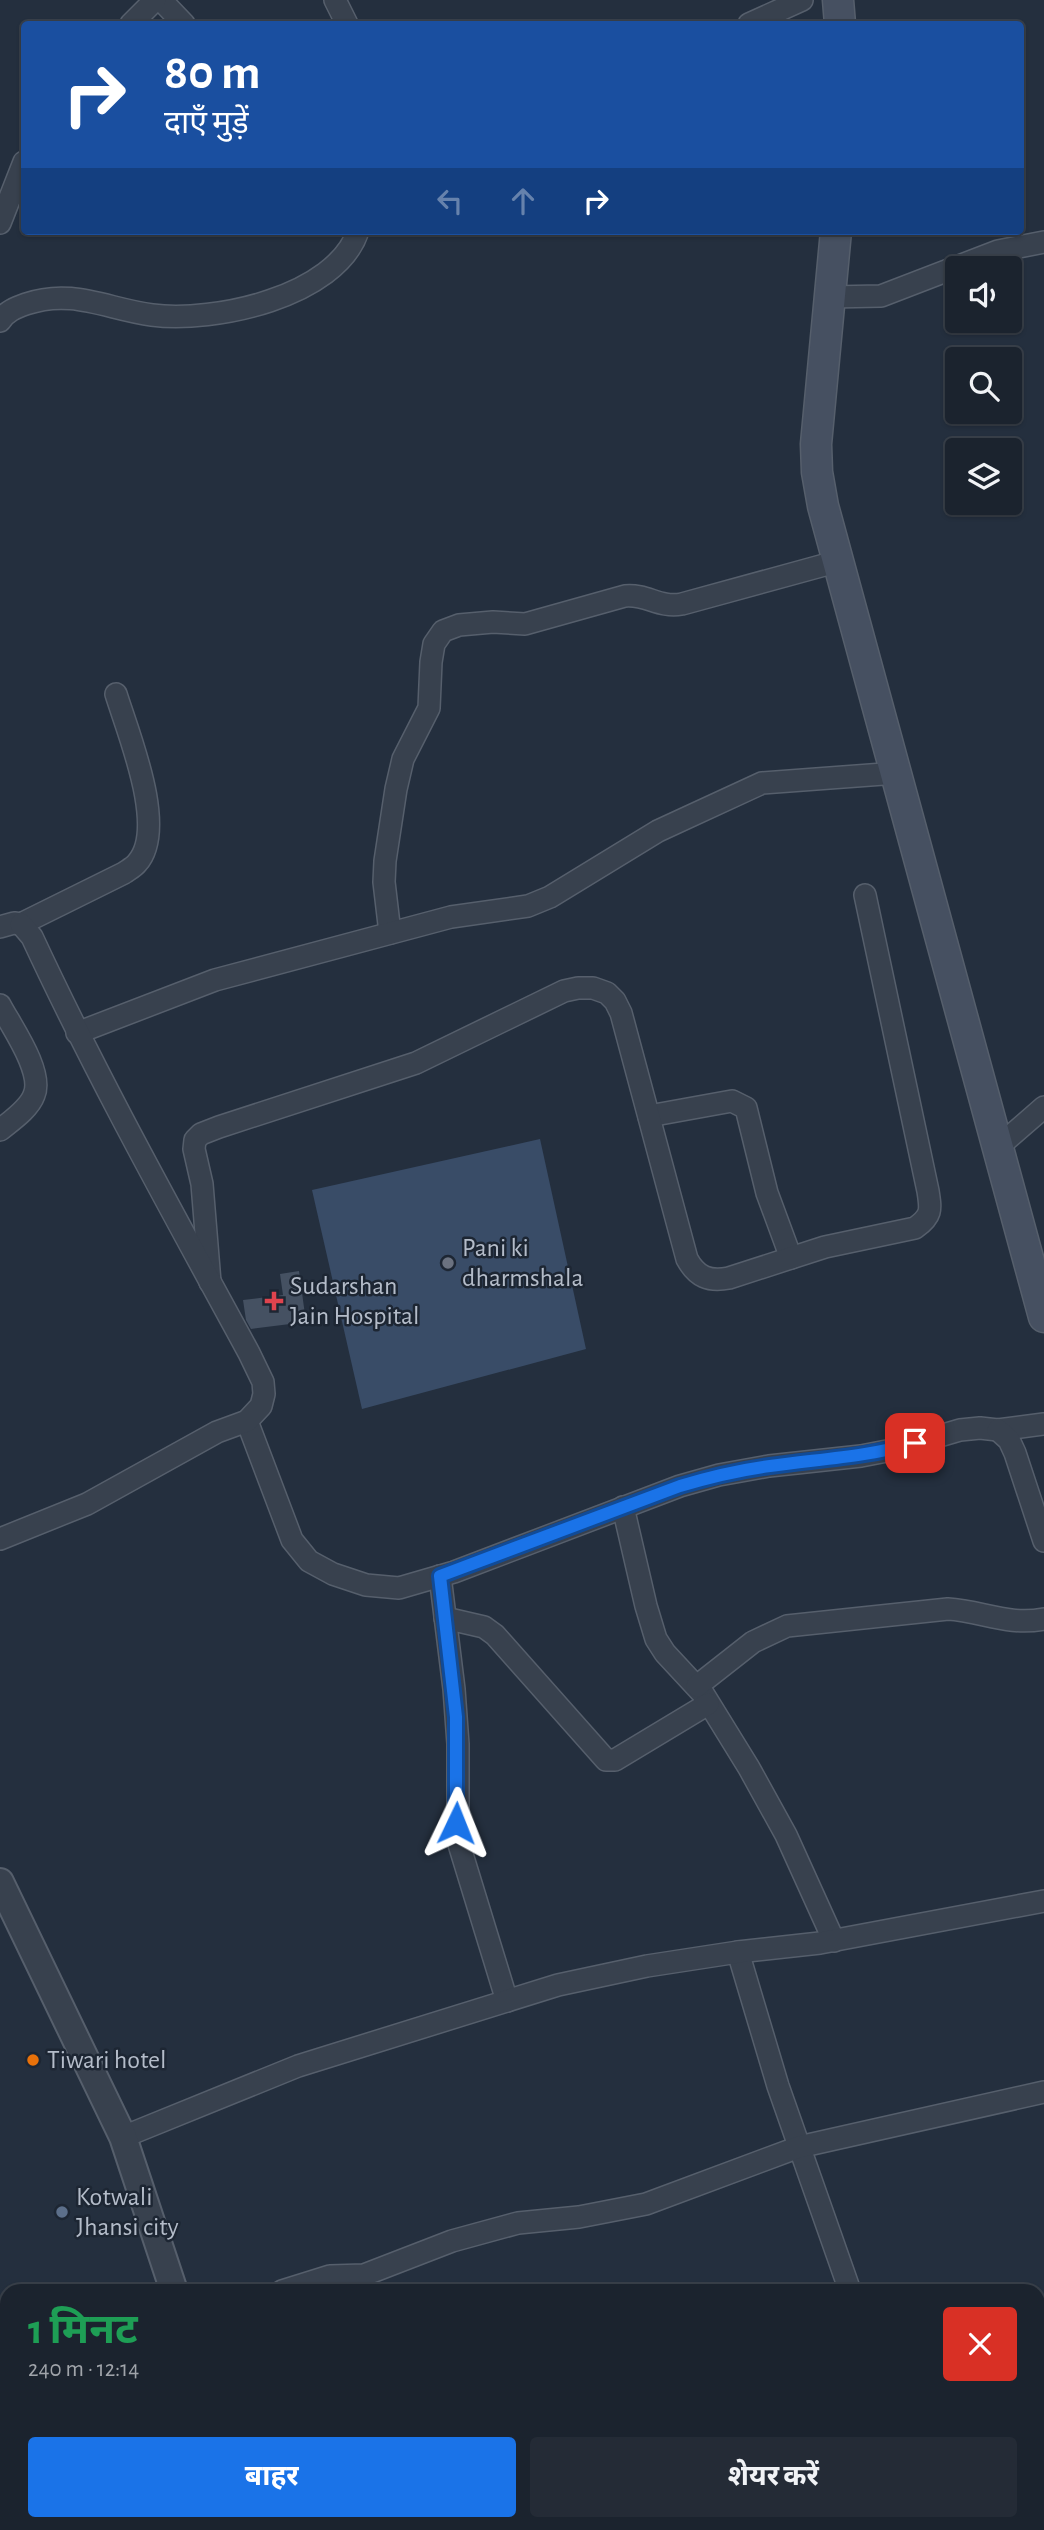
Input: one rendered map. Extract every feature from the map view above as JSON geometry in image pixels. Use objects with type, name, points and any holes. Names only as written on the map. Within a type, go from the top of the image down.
[{"type":"main road","points":[[838,0],[840,21]]},
{"type":"main road","points":[[836,235],[816,444],[823,506],[1044,1317]]},
{"type":"street","points":[[134,21],[155,0]]},
{"type":"street","points":[[161,0],[181,21]]},
{"type":"street","points":[[335,0],[346,21]]},
{"type":"street","points":[[756,21],[802,0]]},
{"type":"street","points":[[0,223],[21,170]]},
{"type":"street","points":[[0,320],[6,312],[24,304],[58,296],[152,315],[192,316],[255,304],[293,291],[319,278],[337,265],[348,252],[356,235]]},
{"type":"street","points":[[830,297],[881,296],[998,251],[1044,242]]},
{"type":"street","points":[[390,933],[384,882],[396,789],[403,759],[429,708],[434,645],[443,631],[459,625],[503,622],[525,624],[625,596],[646,598],[668,606],[682,604],[839,561]]},
{"type":"street","points":[[10,926],[124,873],[138,863],[145,848],[149,827],[147,799],[116,694]]},
{"type":"street","points":[[77,1033],[199,986],[451,917],[539,901],[658,831],[762,783],[897,773]]},
{"type":"street","points":[[211,1282],[202,1184],[194,1149],[195,1140],[201,1134],[416,1063],[564,991],[593,988],[607,993],[621,1013],[687,1259],[693,1269],[704,1278],[716,1281],[841,1242],[915,1228],[926,1220],[930,1209],[865,895]]},
{"type":"street","points":[[0,1539],[87,1504],[217,1432],[247,1421],[261,1406],[264,1394],[263,1382],[77,1033],[32,937],[10,926]]},
{"type":"street","points":[[0,1005],[28,1056],[36,1083],[30,1104],[0,1130]]},
{"type":"street","points":[[649,1116],[732,1101],[746,1108],[767,1193],[791,1258]]},
{"type":"street","points":[[998,1147],[1044,1107]]},
{"type":"street","points":[[247,1421],[292,1540],[309,1561],[333,1574],[366,1585],[399,1588],[440,1576],[680,1486],[719,1475],[892,1450],[960,1430],[998,1430],[1044,1424]]},
{"type":"street","points":[[998,1430],[1009,1440],[1015,1453],[1044,1541]]},
{"type":"street","points":[[623,1507],[656,1639],[665,1653],[696,1686],[749,1768],[786,1835],[834,1941]]},
{"type":"street","points":[[440,1576],[458,1744],[458,1841],[508,2001]]},
{"type":"street","points":[[696,1686],[753,1642],[787,1626],[948,1609],[1012,1621],[1044,1619]]},
{"type":"street","points":[[445,1618],[484,1627],[495,1635],[606,1760],[615,1760],[708,1704]]},
{"type":"street","points":[[0,1882],[123,2137],[172,2284]]},
{"type":"street","points":[[123,2137],[298,2066],[558,1985],[648,1966],[834,1941],[1044,1901]]},
{"type":"street","points":[[738,1952],[778,2086],[848,2284]]},
{"type":"street","points":[[304,2284],[330,2276],[364,2275],[452,2241],[505,2226],[579,2217],[646,2204],[799,2147],[1044,2092]]},
{"type":"water","points":[[540,1139],[586,1349],[362,1409],[312,1190]]},
{"type":"building","points":[[299,1271],[306,1322],[251,1329],[246,1320],[243,1300],[283,1295],[280,1274]]},
{"type":"place","name":"Pani ki dharmshala","points":[[448,1263]]},
{"type":"place","name":"Sudarshan Jain Hospital","points":[[274,1301]]},
{"type":"place","name":"Tiwari hotel","points":[[33,2060]]},
{"type":"place","name":"Kotwali Jhansi city","points":[[62,2212]]},
{"type":"route","points":[[456,1823],[458,1744],[440,1576],[680,1486],[719,1475],[769,1466],[861,1456],[915,1443]]}]
